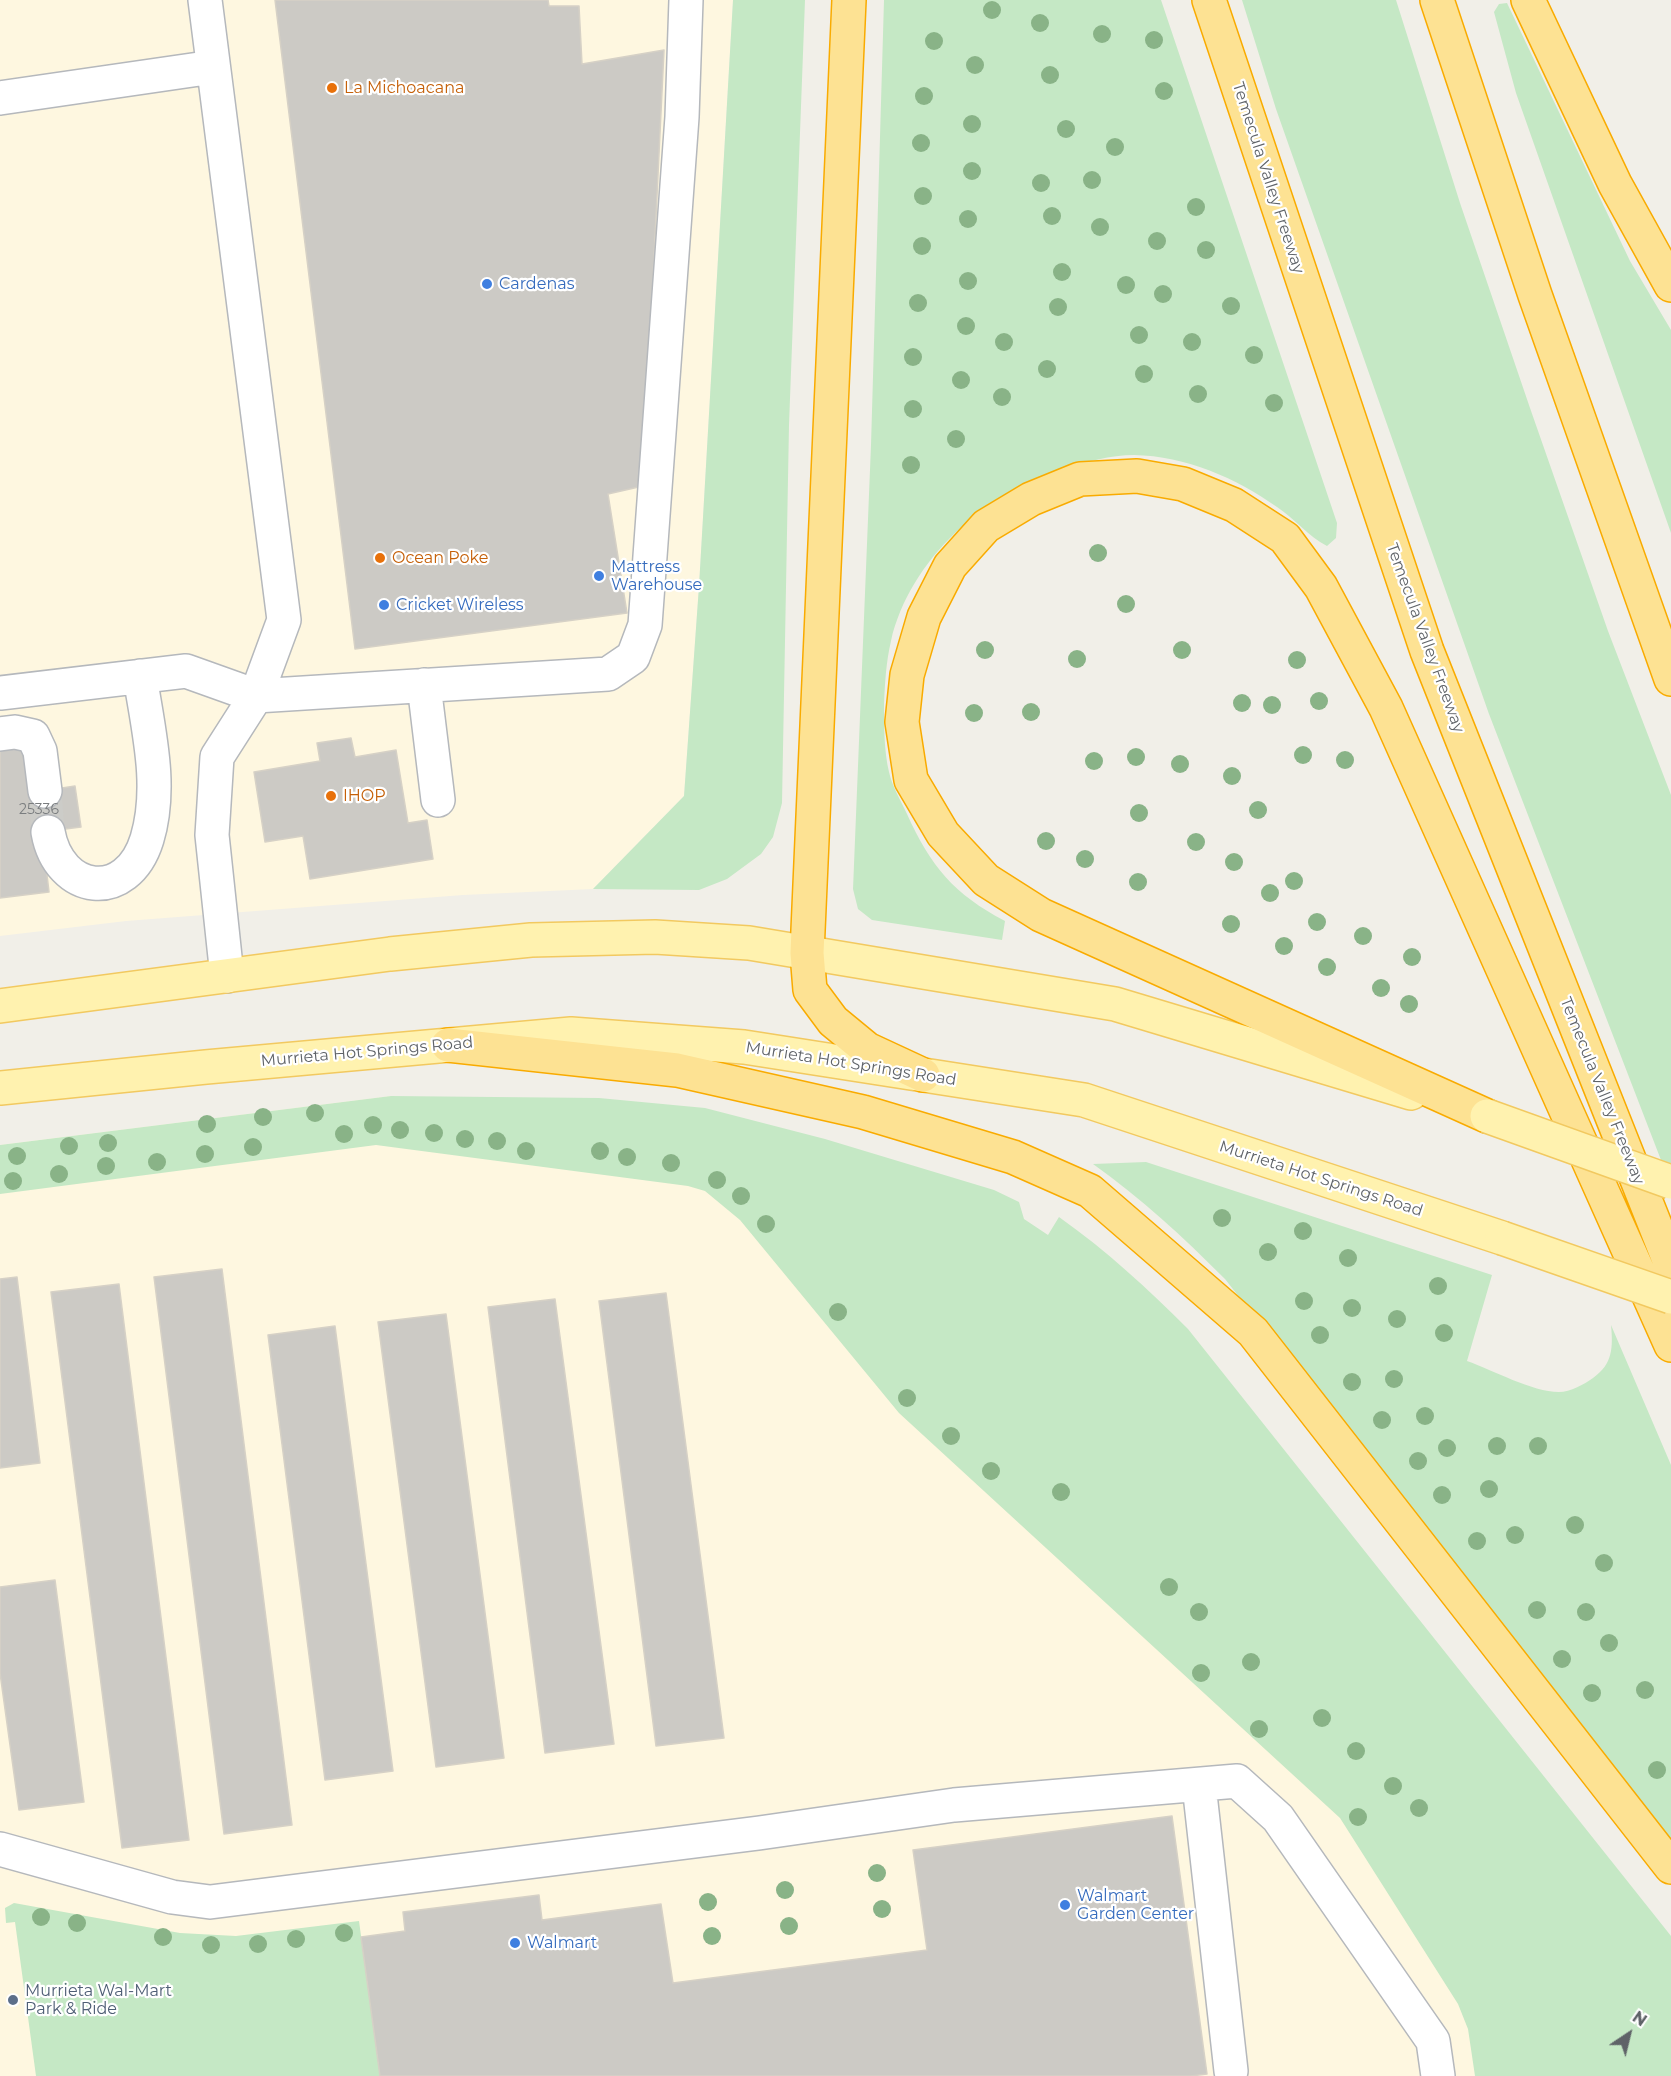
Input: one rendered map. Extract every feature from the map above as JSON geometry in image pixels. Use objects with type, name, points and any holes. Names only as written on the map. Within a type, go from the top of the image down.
[{"type":"highway","points":[[849,0],[807,953],[810,990],[833,1021],[867,1048],[923,1075]]},
{"type":"highway","name":"Temecula Valley Freeway","points":[[1209,0],[1427,651],[1671,1265]]},
{"type":"highway","points":[[1437,0],[1535,295],[1671,679]]},
{"type":"highway","points":[[1528,0],[1615,184],[1671,285]]},
{"type":"highway","points":[[1487,1116],[1041,915],[986,880],[943,834],[911,780],[902,722],[907,675],[929,606],[951,566],[986,526],[1031,499],[1080,479],[1137,476],[1183,483],[1234,505],[1285,538],[1322,587],[1386,708],[1671,1345]]},
{"type":"highway","points":[[448,1045],[688,1072],[874,1115],[1013,1157],[1090,1191],[1253,1332],[1671,1867]]},
{"type":"main road","points":[[0,1006],[390,954],[531,940],[655,938],[749,943],[1115,1004],[1487,1116],[1671,1182]]},
{"type":"main road","name":"Murrieta Hot Springs Road","points":[[0,1089],[571,1034],[744,1047],[1084,1101],[1502,1238],[1671,1297]]},
{"type":"lane","points":[[205,0],[284,620],[256,696],[217,757],[212,835],[227,976]]},
{"type":"lane","points":[[0,693],[186,671],[256,696],[608,674],[633,657],[645,626],[682,117],[686,0]]},
{"type":"lane","points":[[0,98],[213,67]]},
{"type":"lane","points":[[48,832],[56,859],[71,873],[89,882],[103,884],[118,880],[130,873],[140,858],[152,821],[154,786],[140,676]]},
{"type":"lane","points":[[424,685],[438,800]]},
{"type":"lane","points":[[0,734],[15,732],[33,736],[40,751],[45,791]]},
{"type":"lane","points":[[1,1845],[172,1897],[210,1902],[759,1833],[954,1805],[1237,1781],[1278,1818],[1433,2041],[1438,2076]]},
{"type":"lane","points":[[1199,1785],[1231,2071]]},
{"type":"shaded area","points":[[0,0],[733,0],[699,586],[684,796],[593,889],[463,895],[126,921],[0,936]]},
{"type":"shaded area","points":[[391,1096],[777,1182],[1457,1847],[1539,2076],[0,2076],[0,1145]]},
{"type":"green space","points":[[733,0],[805,0],[789,425],[782,803],[773,837],[761,854],[727,879],[699,890],[593,889],[684,796],[699,586]]},
{"type":"green space","points":[[884,0],[1161,0],[1337,523],[1336,538],[1327,546],[1261,496],[1210,470],[1173,459],[1125,455],[1098,459],[1063,469],[1006,494],[979,512],[933,557],[915,583],[901,611],[891,641],[884,704],[887,764],[894,788],[925,849],[935,864],[958,889],[987,911],[1005,921],[1002,940],[872,920],[858,909],[853,889],[871,445]]},
{"type":"green space","points":[[1242,0],[1396,0],[1460,203],[1530,408],[1608,631],[1671,795],[1671,1186],[1489,714],[1276,109]]},
{"type":"green space","points":[[1507,3],[1630,261],[1671,330],[1671,533],[1516,93],[1494,12],[1499,4]]},
{"type":"green space","points":[[391,1096],[599,1098],[705,1108],[825,1139],[994,1190],[1019,1202],[1024,1219],[1048,1235],[1059,1217],[1094,1243],[1188,1329],[1671,1936],[1671,2076],[1475,2076],[1468,2029],[1458,2004],[1340,1818],[899,1413],[740,1220],[705,1191],[688,1186],[376,1145],[0,1194],[0,1145]]},
{"type":"green space","points":[[1146,1162],[1492,1275],[1467,1361],[1525,1385],[1563,1392],[1590,1380],[1600,1373],[1608,1361],[1612,1341],[1611,1325],[1671,1465],[1671,1848],[1225,1279],[1161,1218],[1093,1164]]},
{"type":"green space","points":[[14,1903],[180,1933],[236,1936],[359,1921],[380,2076],[36,2076],[15,1922],[6,1923],[5,1908]]},
{"type":"building","points":[[275,0],[548,0],[549,6],[579,6],[582,64],[664,50],[643,486],[608,494],[627,613],[355,649]]},
{"type":"building","name":"IHOP","points":[[351,738],[355,757],[396,750],[408,823],[427,820],[433,859],[310,879],[303,836],[265,842],[254,772],[320,761],[317,743]]},
{"type":"building","points":[[31,743],[36,792],[75,786],[81,827],[42,832],[49,892],[0,898],[0,747]]},
{"type":"building","points":[[222,1269],[292,1825],[224,1834],[154,1277]]},
{"type":"building","points":[[17,1277],[40,1463],[0,1468],[0,1279]]},
{"type":"building","points":[[119,1284],[189,1840],[122,1848],[51,1292]]},
{"type":"building","points":[[666,1293],[724,1738],[656,1746],[599,1301]]},
{"type":"building","points":[[555,1299],[614,1744],[545,1753],[488,1307]]},
{"type":"building","points":[[446,1314],[504,1758],[436,1767],[378,1322]]},
{"type":"building","points":[[335,1326],[393,1771],[325,1780],[268,1335]]},
{"type":"building","points":[[55,1580],[84,1802],[19,1810],[0,1673],[0,1587]]},
{"type":"building","name":"Walmart","points":[[1172,1816],[1207,2074],[1191,2076],[380,2076],[361,1937],[405,1931],[403,1912],[539,1895],[542,1920],[661,1904],[673,1983],[927,1950],[913,1850]]},
{"type":"tunnel","points":[[45,791],[48,832]]},
{"type":"place","name":"La Michoacana","points":[[332,88]]},
{"type":"place","name":"Cardenas","points":[[487,284]]},
{"type":"place","name":"Ocean Poke","points":[[380,558]]},
{"type":"place","name":"Mattress Warehouse","points":[[599,576]]},
{"type":"place","name":"Cricket Wireless","points":[[384,605]]},
{"type":"place","name":"IHOP","points":[[331,796]]},
{"type":"place","name":"Walmart Garden Center","points":[[1065,1905]]},
{"type":"place","name":"Walmart","points":[[515,1943]]},
{"type":"place","name":"Murrieta Wal-Mart Park & Ride","points":[[13,2000]]}]
